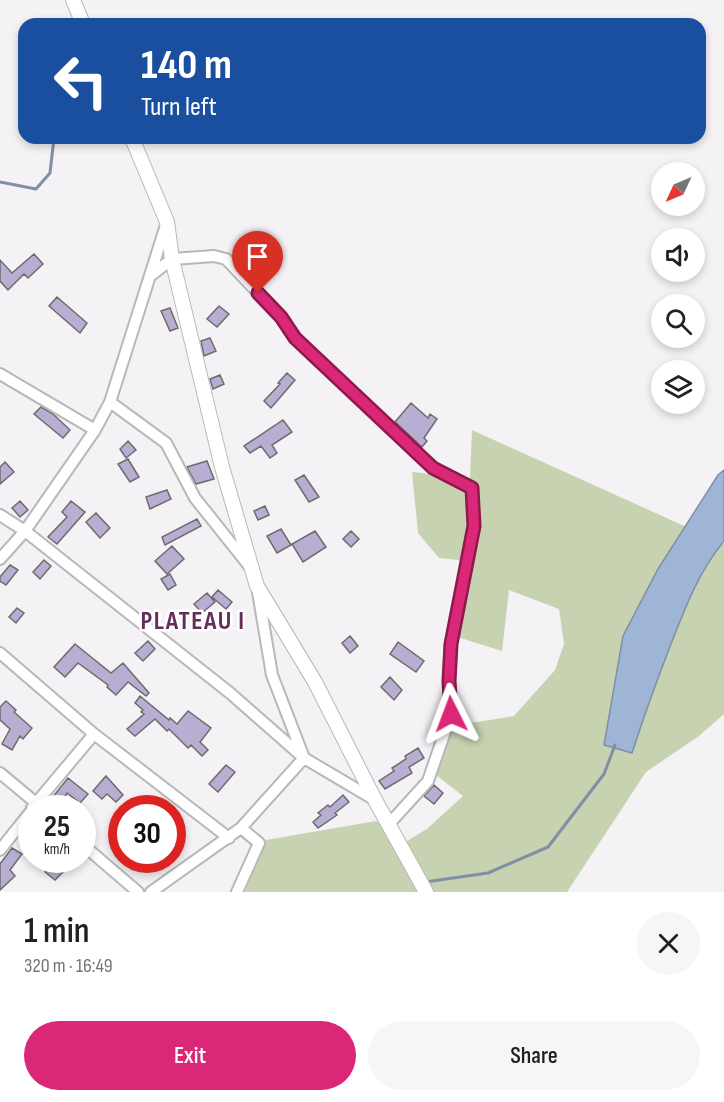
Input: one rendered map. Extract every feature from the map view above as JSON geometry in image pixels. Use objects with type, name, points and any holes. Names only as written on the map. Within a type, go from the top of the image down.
[{"type":"street","points":[[73,0],[80,18]]},
{"type":"street","points":[[134,144],[167,222],[172,259],[222,467],[257,586],[272,675],[304,758]]},
{"type":"street","points":[[0,559],[25,531],[94,430],[110,402],[167,222]]},
{"type":"street","points":[[150,276],[172,259],[214,256],[226,259],[281,317],[295,338],[433,468],[472,488],[474,526],[451,644],[449,681],[451,714],[428,781],[389,824]]},
{"type":"street","points":[[0,374],[94,430]]},
{"type":"street","points":[[110,402],[166,443],[195,498],[250,567]]},
{"type":"street","points":[[0,515],[25,531],[230,693],[304,758],[375,800]]},
{"type":"street","points":[[257,586],[315,682],[375,800],[426,892]]},
{"type":"street","points":[[0,653],[93,734],[229,838]]},
{"type":"street","points":[[45,795],[93,734]]},
{"type":"street","points":[[152,892],[241,828],[304,758]]},
{"type":"street","points":[[0,772],[22,795]]},
{"type":"street","points":[[0,850],[18,828]]},
{"type":"street","points":[[237,892],[259,843],[241,828]]},
{"type":"street","points":[[96,856],[138,892]]},
{"type":"green space","points":[[472,430],[724,544],[724,714],[699,736],[646,772],[567,892],[245,892],[266,840],[376,821],[407,841],[427,829],[463,796],[436,775],[446,727],[514,716],[555,670],[564,644],[559,609],[509,590],[502,651],[451,635],[468,561],[439,558],[418,533],[412,472],[470,478]]},
{"type":"water","points":[[724,470],[724,541],[707,565],[687,604],[632,753],[604,745],[623,636],[658,569],[718,475]]},
{"type":"building","points":[[34,254],[43,264],[28,278],[24,274],[8,290],[0,281],[0,260],[12,273]]},
{"type":"building","points":[[57,297],[87,323],[80,333],[49,306]]},
{"type":"building","points":[[219,306],[229,314],[217,327],[207,319]]},
{"type":"building","points":[[170,308],[178,328],[170,331],[161,311]]},
{"type":"building","points":[[210,338],[216,351],[204,356],[201,341]]},
{"type":"building","points":[[287,373],[295,380],[271,408],[264,401]]},
{"type":"building","points":[[220,375],[224,384],[213,389],[210,379]]},
{"type":"building","points":[[411,403],[428,418],[430,414],[437,419],[424,438],[427,441],[422,447],[395,422]]},
{"type":"building","points":[[41,407],[53,414],[70,430],[63,438],[34,414]]},
{"type":"building","points":[[283,420],[292,432],[272,445],[277,453],[270,458],[261,446],[250,453],[244,446]]},
{"type":"building","points":[[128,441],[136,450],[126,458],[120,449]]},
{"type":"building","points":[[128,459],[139,477],[130,482],[118,464]]},
{"type":"building","points":[[207,461],[214,479],[196,484],[187,467]]},
{"type":"building","points":[[5,462],[14,472],[0,484],[0,467]]},
{"type":"building","points":[[304,475],[319,497],[309,502],[295,480]]},
{"type":"building","points":[[167,490],[171,499],[150,509],[146,497]]},
{"type":"building","points":[[20,501],[28,510],[20,517],[12,508]]},
{"type":"building","points":[[71,501],[85,512],[57,544],[48,537],[67,517],[62,512]]},
{"type":"building","points":[[265,506],[269,515],[258,520],[254,511]]},
{"type":"building","points":[[96,513],[110,528],[100,538],[86,522]]},
{"type":"building","points":[[197,519],[201,526],[165,545],[162,537]]},
{"type":"building","points":[[281,529],[291,545],[277,553],[267,536]]},
{"type":"building","points":[[315,531],[326,547],[303,562],[292,544]]},
{"type":"building","points":[[351,531],[359,539],[351,547],[343,539]]},
{"type":"building","points":[[172,546],[184,559],[167,574],[155,561]]},
{"type":"building","points":[[44,560],[51,566],[40,579],[33,572]]},
{"type":"building","points":[[10,565],[18,570],[6,585],[0,581],[0,577]]},
{"type":"building","points":[[170,574],[176,585],[168,590],[161,579]]},
{"type":"building","points":[[218,590],[232,602],[226,609],[212,597]]},
{"type":"building","points":[[207,593],[215,602],[202,613],[194,604]]},
{"type":"building","points":[[17,608],[24,613],[16,623],[9,617]]},
{"type":"building","points":[[350,636],[358,646],[350,653],[342,643]]},
{"type":"building","points":[[148,641],[155,649],[143,661],[135,653]]},
{"type":"building","points":[[398,642],[424,661],[416,672],[390,654]]},
{"type":"building","points":[[75,644],[111,673],[123,663],[149,693],[146,696],[128,682],[116,695],[107,687],[108,685],[78,663],[65,677],[54,667]]},
{"type":"building","points":[[390,677],[402,690],[394,700],[381,687]]},
{"type":"building","points":[[140,696],[177,724],[188,711],[211,728],[200,742],[208,750],[202,756],[191,745],[188,748],[155,719],[135,736],[127,729],[144,714],[135,703]]},
{"type":"building","points":[[6,701],[16,710],[14,712],[32,728],[23,739],[20,736],[12,750],[2,744],[10,729],[0,720],[0,707]]},
{"type":"building","points":[[418,748],[424,758],[409,767],[412,773],[385,789],[379,781],[394,771],[392,768],[406,759],[405,756]]},
{"type":"building","points":[[226,765],[235,772],[218,792],[209,784]]},
{"type":"building","points":[[106,776],[123,795],[107,794],[102,799],[93,791]]},
{"type":"building","points":[[68,778],[88,794],[70,795],[67,793],[54,795]]},
{"type":"building","points":[[434,785],[443,793],[434,804],[424,796]]},
{"type":"building","points":[[343,795],[349,802],[335,813],[337,815],[318,828],[313,822],[321,815],[318,813],[328,805],[330,807]]},
{"type":"building","points":[[12,848],[18,852],[18,859],[10,870],[15,876],[0,890],[0,864]]},
{"type":"building","points":[[46,873],[62,873],[55,880]]},
{"type":"waterway","points":[[0,182],[36,189],[50,173],[53,144]]},
{"type":"waterway","points":[[425,882],[488,873],[548,847],[604,774],[615,745]]},
{"type":"district","name":"PLATEAU I","points":[[193,621]]},
{"type":"route","points":[[258,293],[281,317],[295,338],[433,468],[472,488],[474,526],[451,644],[449,681],[451,714]]}]
